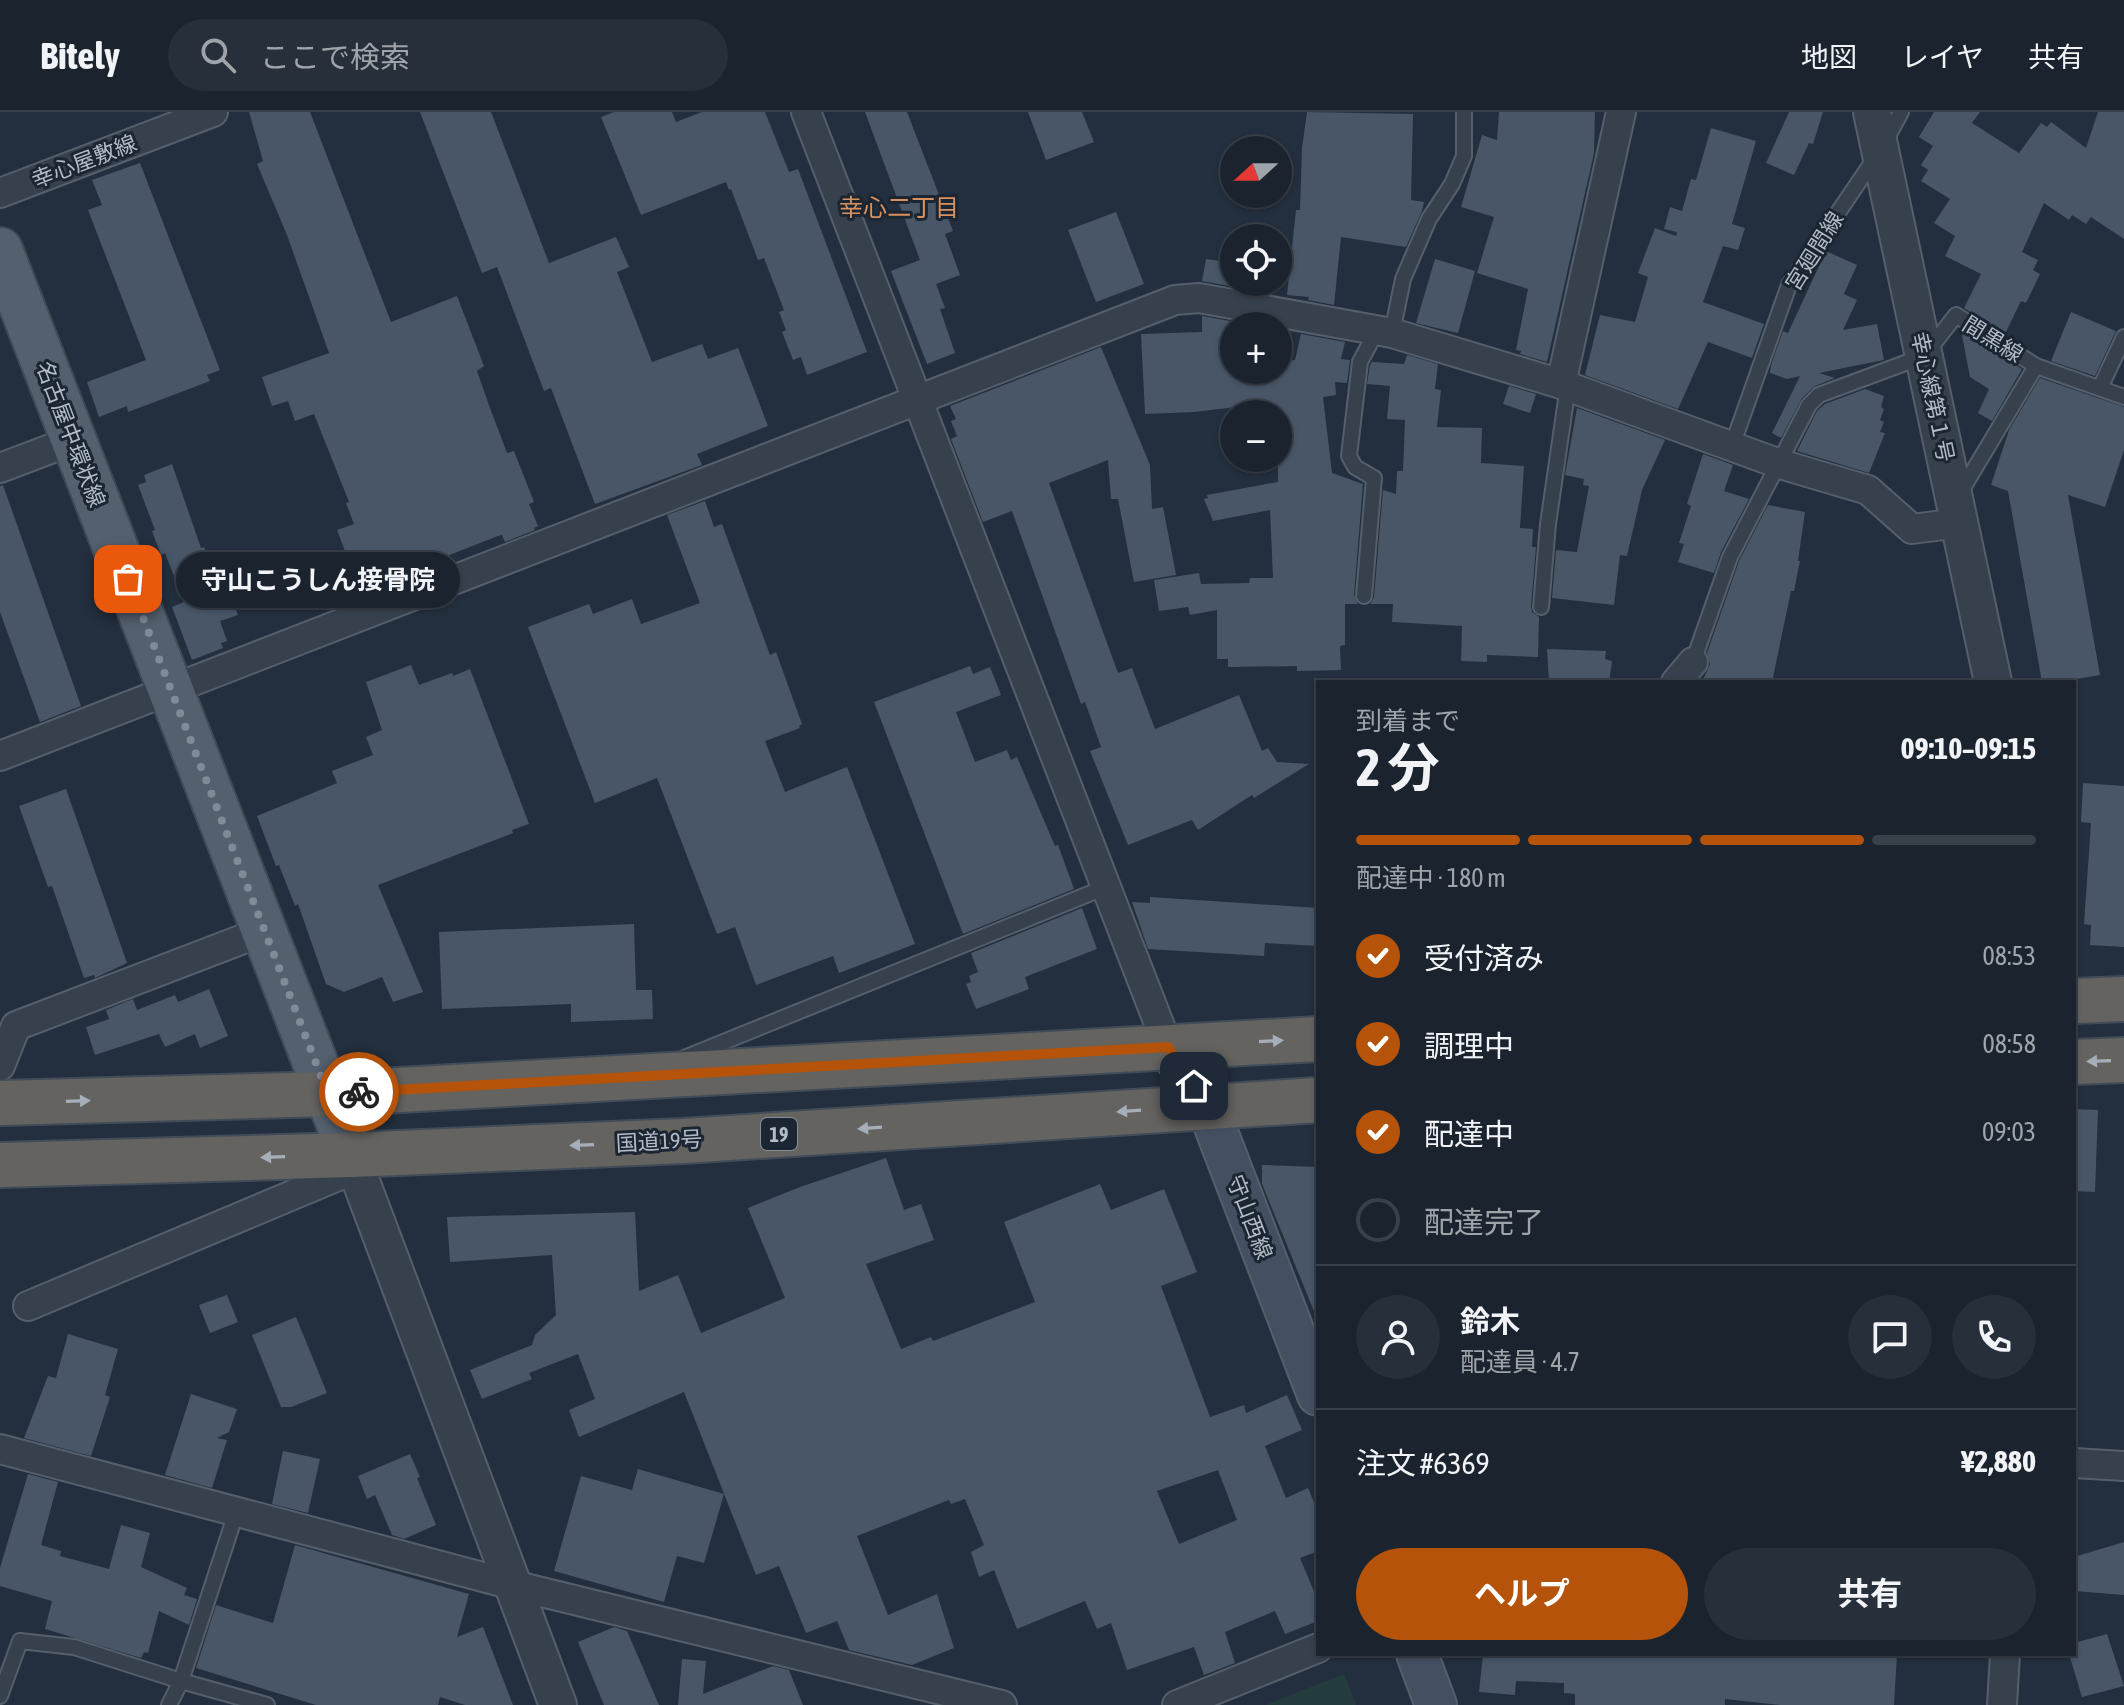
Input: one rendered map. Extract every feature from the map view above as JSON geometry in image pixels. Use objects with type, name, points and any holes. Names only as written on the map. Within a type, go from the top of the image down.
[{"type":"highway","points":[[2076,1001],[2124,999]]},
{"type":"highway","points":[[0,1103],[328,1094],[1316,1039]]},
{"type":"highway","points":[[2076,1062],[2124,1060]]},
{"type":"highway","name":"国道19号","points":[[0,1165],[354,1162],[1316,1100]]},
{"type":"main road","name":"名古屋中環状線","points":[[0,250],[354,1162]]},
{"type":"main road","name":"守山西線","points":[[1168,1047],[1207,1106],[1316,1390]]},
{"type":"main road","points":[[1418,1656],[1436,1705]]},
{"type":"street","name":"幸心屋敷線","points":[[0,193],[213,112]]},
{"type":"street","points":[[806,112],[1168,1047]]},
{"type":"street","points":[[1565,385],[1621,112]]},
{"type":"street","name":"幸心線第１号","points":[[1872,112],[1993,680]]},
{"type":"street","points":[[0,756],[1175,300],[1199,298],[1385,332],[1565,385],[1780,464],[1868,490],[1912,529],[1957,512]]},
{"type":"street","points":[[0,468],[74,440]]},
{"type":"street","points":[[0,1066],[16,1026],[264,931]]},
{"type":"street","points":[[28,1306],[354,1162],[554,1702]]},
{"type":"street","points":[[0,1449],[513,1585],[1002,1705]]},
{"type":"street","points":[[2076,1463],[2124,1466]]},
{"type":"street","points":[[1177,1705],[1316,1649]]},
{"type":"street","points":[[2002,1705],[2005,1656]]},
{"type":"lane","points":[[1364,596],[1374,478],[1355,467],[1349,456],[1360,362],[1385,332],[1403,279],[1429,219],[1452,184],[1464,156],[1464,112]]},
{"type":"lane","name":"宮廻間線","points":[[1732,446],[1789,285],[1880,150],[1901,112]]},
{"type":"lane","name":"間黒線","points":[[1924,356],[1956,315],[2036,366],[2124,397]]},
{"type":"lane","points":[[2100,388],[2124,337]]},
{"type":"lane","points":[[1685,672],[1730,557],[1809,405],[1819,395],[1924,356]]},
{"type":"lane","points":[[1957,512],[2036,366]]},
{"type":"lane","points":[[1541,607],[1565,385]]},
{"type":"lane","points":[[643,1075],[1106,887]]},
{"type":"lane","points":[[169,1705],[181,1681],[237,1510]]},
{"type":"lane","points":[[0,1696],[20,1641],[74,1647],[267,1705]]},
{"type":"green space","points":[[1344,1674],[1356,1705],[1265,1705]]},
{"type":"building","points":[[249,112],[310,112],[391,322],[457,296],[484,366],[477,371],[490,408],[507,453],[514,451],[534,502],[529,504],[538,526],[535,530],[505,542],[502,535],[498,536],[360,590],[337,530],[354,524],[346,503],[349,502],[314,414],[295,421],[288,401],[272,406],[262,377],[329,353],[287,235],[257,164],[263,161]]},
{"type":"building","points":[[420,112],[491,112],[549,263],[616,237],[629,267],[617,272],[652,362],[702,344],[708,359],[738,348],[768,426],[697,454],[702,465],[595,504],[551,388],[544,391],[497,267],[482,273]]},
{"type":"building","points":[[614,112],[672,112],[676,122],[702,112],[765,112],[789,172],[798,169],[867,352],[807,375],[801,357],[793,360],[782,332],[786,330],[779,312],[784,310],[764,258],[758,260],[726,182],[641,215],[601,117]]},
{"type":"building","points":[[865,112],[907,112],[953,231],[945,234],[960,275],[936,284],[945,308],[940,309],[955,353],[927,364],[891,271],[920,260]]},
{"type":"building","points":[[1028,112],[1082,112],[1094,142],[1046,160]]},
{"type":"building","points":[[1307,112],[1413,114],[1411,200],[1424,202],[1422,211],[1406,247],[1341,237],[1334,305],[1292,295],[1292,248],[1296,210],[1300,210],[1302,148]]},
{"type":"building","points":[[1499,112],[1595,112],[1594,153],[1547,362],[1516,350],[1528,289],[1477,273],[1494,217],[1461,207],[1482,135],[1497,140]]},
{"type":"building","points":[[1789,112],[1823,112],[1813,144],[1809,143],[1794,175],[1766,163]]},
{"type":"building","points":[[1934,112],[1980,112],[1972,123],[2019,153],[2041,123],[2047,127],[2051,122],[2086,148],[2098,112],[2124,112],[2124,239],[2091,217],[2086,224],[2072,215],[2069,220],[2044,203],[2022,252],[2038,260],[2033,270],[2040,274],[2026,303],[2021,301],[2005,334],[1964,308],[1981,274],[1945,256],[1955,236],[1934,223],[1950,199],[1921,181],[1928,170],[1921,165],[1933,146],[1919,137]]},
{"type":"building","points":[[1711,128],[1756,141],[1732,224],[1745,228],[1738,250],[1723,246],[1703,302],[1764,324],[1752,358],[1708,342],[1678,409],[1585,375],[1600,315],[1635,322],[1648,277],[1638,273],[1655,228],[1676,236],[1677,232],[1664,229],[1670,207],[1682,211],[1691,179],[1696,180]]},
{"type":"building","points":[[140,163],[220,370],[207,375],[210,381],[128,412],[127,406],[99,417],[87,382],[146,360],[88,210],[102,205],[92,180]]},
{"type":"building","points":[[1116,212],[1144,284],[1096,302],[1068,230]]},
{"type":"building","points":[[1826,251],[1857,265],[1844,294],[1857,300],[1843,330],[1877,324],[1884,360],[1819,373],[1835,378],[1815,386],[1802,398],[1781,438],[1772,433],[1800,376],[1787,379],[1770,373],[1771,365],[1783,331],[1788,333]]},
{"type":"building","points":[[1206,259],[1220,261],[1220,284],[1202,281]]},
{"type":"building","points":[[1435,259],[1475,271],[1458,333],[1416,323]]},
{"type":"building","points":[[2071,312],[2116,331],[2095,376],[2051,361]]},
{"type":"building","points":[[1202,316],[1220,319],[1220,384],[1292,384],[1292,360],[1295,360],[1301,334],[1345,342],[1341,359],[1350,360],[1347,383],[1335,382],[1336,395],[1323,397],[1332,473],[1363,484],[1354,595],[1358,604],[1345,604],[1345,645],[1340,646],[1341,670],[1297,671],[1297,666],[1228,667],[1228,659],[1217,659],[1217,610],[1190,615],[1188,607],[1159,611],[1154,580],[1199,573],[1201,584],[1249,583],[1250,578],[1273,578],[1270,510],[1213,521],[1204,499],[1208,498],[1207,495],[1278,482],[1278,472],[1292,472],[1292,400],[1220,400],[1220,409],[1145,414],[1141,334],[1202,332]]},
{"type":"building","points":[[1961,330],[2022,369],[1992,421],[1978,413],[1989,389],[1970,377]]},
{"type":"building","points":[[1101,347],[1150,465],[1152,509],[1163,507],[1176,575],[1134,582],[1118,499],[1111,499],[1108,460],[1049,483],[1118,673],[1132,668],[1155,729],[1239,695],[1262,751],[1268,748],[1277,762],[1309,764],[1254,798],[1252,795],[1198,830],[1192,820],[1128,845],[1090,751],[1101,747],[1085,702],[1081,704],[1012,511],[983,522],[951,439],[957,436],[951,421],[956,419],[950,406]]},
{"type":"building","points":[[1407,355],[1438,364],[1435,389],[1441,390],[1437,427],[1482,428],[1481,463],[1524,466],[1520,528],[1533,529],[1532,547],[1536,547],[1531,606],[1532,612],[1539,617],[1538,657],[1487,655],[1487,662],[1461,661],[1462,626],[1392,622],[1393,604],[1370,604],[1374,597],[1383,490],[1396,494],[1397,471],[1403,471],[1405,420],[1387,419],[1390,386],[1367,384],[1372,362],[1404,364]]},
{"type":"building","points":[[2040,378],[2124,407],[2124,450],[2105,507],[2068,495],[2100,675],[2071,680],[2042,680],[2008,491],[1991,485],[2009,430]]},
{"type":"building","points":[[1509,386],[1536,394],[1530,413],[1503,404]]},
{"type":"building","points":[[1865,389],[1884,396],[1880,420],[1884,422],[1880,432],[1885,433],[1869,473],[1797,451],[1817,411],[1825,404]]},
{"type":"building","points":[[1577,408],[1665,440],[1642,490],[1627,556],[1620,555],[1614,605],[1552,598],[1556,550],[1577,552],[1589,486],[1583,485],[1584,479],[1565,475]]},
{"type":"building","points":[[1703,454],[1733,465],[1724,491],[1749,499],[1721,552],[1714,573],[1678,562],[1684,544],[1679,543],[1691,506],[1687,504]]},
{"type":"building","points":[[172,464],[201,548],[204,547],[221,589],[227,587],[238,615],[220,621],[227,641],[221,643],[223,648],[192,660],[172,607],[184,602],[165,553],[161,555],[138,485],[146,482],[144,475]]},
{"type":"building","points":[[3,485],[81,706],[40,722],[0,612],[0,486]]},
{"type":"building","points":[[705,501],[714,527],[722,524],[770,655],[776,652],[802,724],[800,728],[765,741],[785,792],[847,767],[915,944],[839,973],[833,956],[756,985],[735,927],[717,934],[657,778],[595,803],[528,627],[589,604],[593,614],[632,599],[641,624],[700,603],[667,515]]},
{"type":"building","points":[[1768,505],[1805,512],[1800,561],[1772,680],[1703,680],[1710,664],[1707,653],[1739,561]]},
{"type":"building","points":[[1547,649],[1606,651],[1605,659],[1612,661],[1609,680],[1549,680]]},
{"type":"building","points":[[411,665],[419,685],[470,669],[529,824],[378,885],[423,992],[393,1002],[382,977],[344,992],[326,984],[298,904],[295,906],[279,865],[276,866],[257,816],[337,783],[332,771],[373,755],[366,737],[382,730],[366,682]]},
{"type":"building","points":[[970,666],[973,674],[990,667],[1001,695],[956,712],[975,762],[1007,750],[1011,760],[1017,757],[1055,846],[1058,845],[1074,889],[963,934],[874,702]]},
{"type":"building","points":[[2083,783],[2124,786],[2124,947],[2090,945],[2091,925],[2084,924],[2091,823],[2081,822]]},
{"type":"building","points":[[66,789],[127,963],[95,978],[94,975],[84,978],[52,886],[48,887],[19,806]]},
{"type":"building","points":[[1150,897],[1316,908],[1316,946],[1265,943],[1264,956],[1148,949],[1132,902],[1150,903]]},
{"type":"building","points":[[1082,908],[1097,949],[1025,977],[1029,989],[976,1009],[966,984],[971,982],[969,976],[978,972],[971,953]]},
{"type":"building","points":[[634,924],[636,990],[652,990],[653,1019],[571,1022],[571,1004],[442,1009],[439,932]]},
{"type":"building","points":[[209,989],[228,1036],[200,1048],[195,1034],[165,1047],[159,1034],[95,1055],[86,1027],[109,1019],[106,1010],[133,999],[137,1010],[175,995],[178,1002]]},
{"type":"building","points":[[2076,1109],[2098,1110],[2095,1192],[2076,1191]]},
{"type":"building","points":[[886,1158],[904,1210],[921,1204],[934,1240],[866,1264],[901,1349],[931,1337],[933,1341],[1035,1302],[1004,1222],[1100,1184],[1111,1210],[1164,1189],[1197,1272],[1161,1286],[1210,1417],[1244,1405],[1246,1413],[1287,1395],[1302,1430],[1265,1446],[1286,1498],[1308,1488],[1316,1507],[1316,1552],[1300,1558],[1316,1596],[1316,1622],[1285,1634],[1275,1611],[1225,1632],[1235,1663],[1204,1675],[1194,1647],[1127,1670],[1111,1623],[1097,1629],[1085,1601],[1017,1629],[994,1570],[979,1577],[971,1552],[984,1545],[965,1499],[951,1504],[949,1500],[857,1536],[888,1615],[937,1594],[954,1648],[912,1665],[849,1650],[837,1621],[806,1633],[779,1566],[756,1575],[684,1392],[579,1437],[569,1410],[595,1399],[578,1354],[529,1373],[532,1379],[482,1399],[470,1370],[532,1345],[535,1335],[556,1315],[552,1255],[450,1262],[447,1217],[635,1212],[639,1291],[678,1275],[701,1333],[785,1298],[748,1208]],"holes":[[[1218,1470],[1237,1520],[1179,1544],[1157,1491]]]},
{"type":"building","points":[[1262,1165],[1316,1167],[1316,1316],[1262,1184]]},
{"type":"building","points":[[227,1295],[238,1322],[210,1333],[199,1305]]},
{"type":"building","points":[[296,1317],[327,1393],[291,1407],[281,1407],[252,1335]]},
{"type":"building","points":[[68,1334],[118,1349],[105,1395],[110,1397],[91,1456],[24,1438],[48,1376],[56,1378]]},
{"type":"building","points":[[191,1394],[237,1409],[229,1432],[217,1438],[227,1440],[212,1488],[165,1475]]},
{"type":"building","points":[[283,1451],[320,1459],[308,1513],[272,1504]]},
{"type":"building","points":[[410,1454],[436,1525],[404,1539],[392,1535],[375,1495],[367,1499],[358,1476]]},
{"type":"building","points":[[638,1469],[724,1494],[704,1563],[677,1556],[664,1602],[554,1571],[581,1476],[632,1490]]},
{"type":"building","points":[[28,1474],[58,1482],[41,1545],[61,1551],[60,1556],[109,1569],[121,1525],[150,1533],[141,1567],[187,1588],[184,1595],[197,1599],[189,1625],[159,1611],[148,1653],[144,1652],[141,1658],[45,1629],[52,1601],[0,1586],[0,1568]]},
{"type":"building","points":[[2124,1542],[2124,1595],[2076,1591],[2076,1556]]},
{"type":"building","points":[[295,1545],[469,1594],[457,1637],[483,1627],[513,1705],[465,1705],[440,1697],[438,1705],[316,1705],[196,1668],[216,1605],[273,1623]]},
{"type":"building","points":[[614,1627],[627,1631],[659,1705],[604,1705],[578,1642]]},
{"type":"building","points":[[2107,1634],[2124,1686],[2082,1697],[2070,1656],[2076,1656],[2076,1642]]},
{"type":"building","points":[[1483,1656],[1897,1656],[1894,1705],[1780,1705],[1725,1699],[1725,1705],[1575,1705],[1575,1694],[1564,1693],[1564,1683],[1516,1681],[1515,1695],[1479,1692]]},
{"type":"building","points":[[682,1659],[706,1661],[703,1694],[773,1666],[789,1670],[803,1705],[678,1705]]},
{"type":"way so far","points":[[128,579],[328,1094],[359,1092]]},
{"type":"place","name":"守山こうしん接骨院","points":[[128,579]]},
{"type":"district","name":"幸心二丁目","points":[[899,207]]},
{"type":"route","points":[[359,1092],[1168,1047],[1194,1086]]}]
